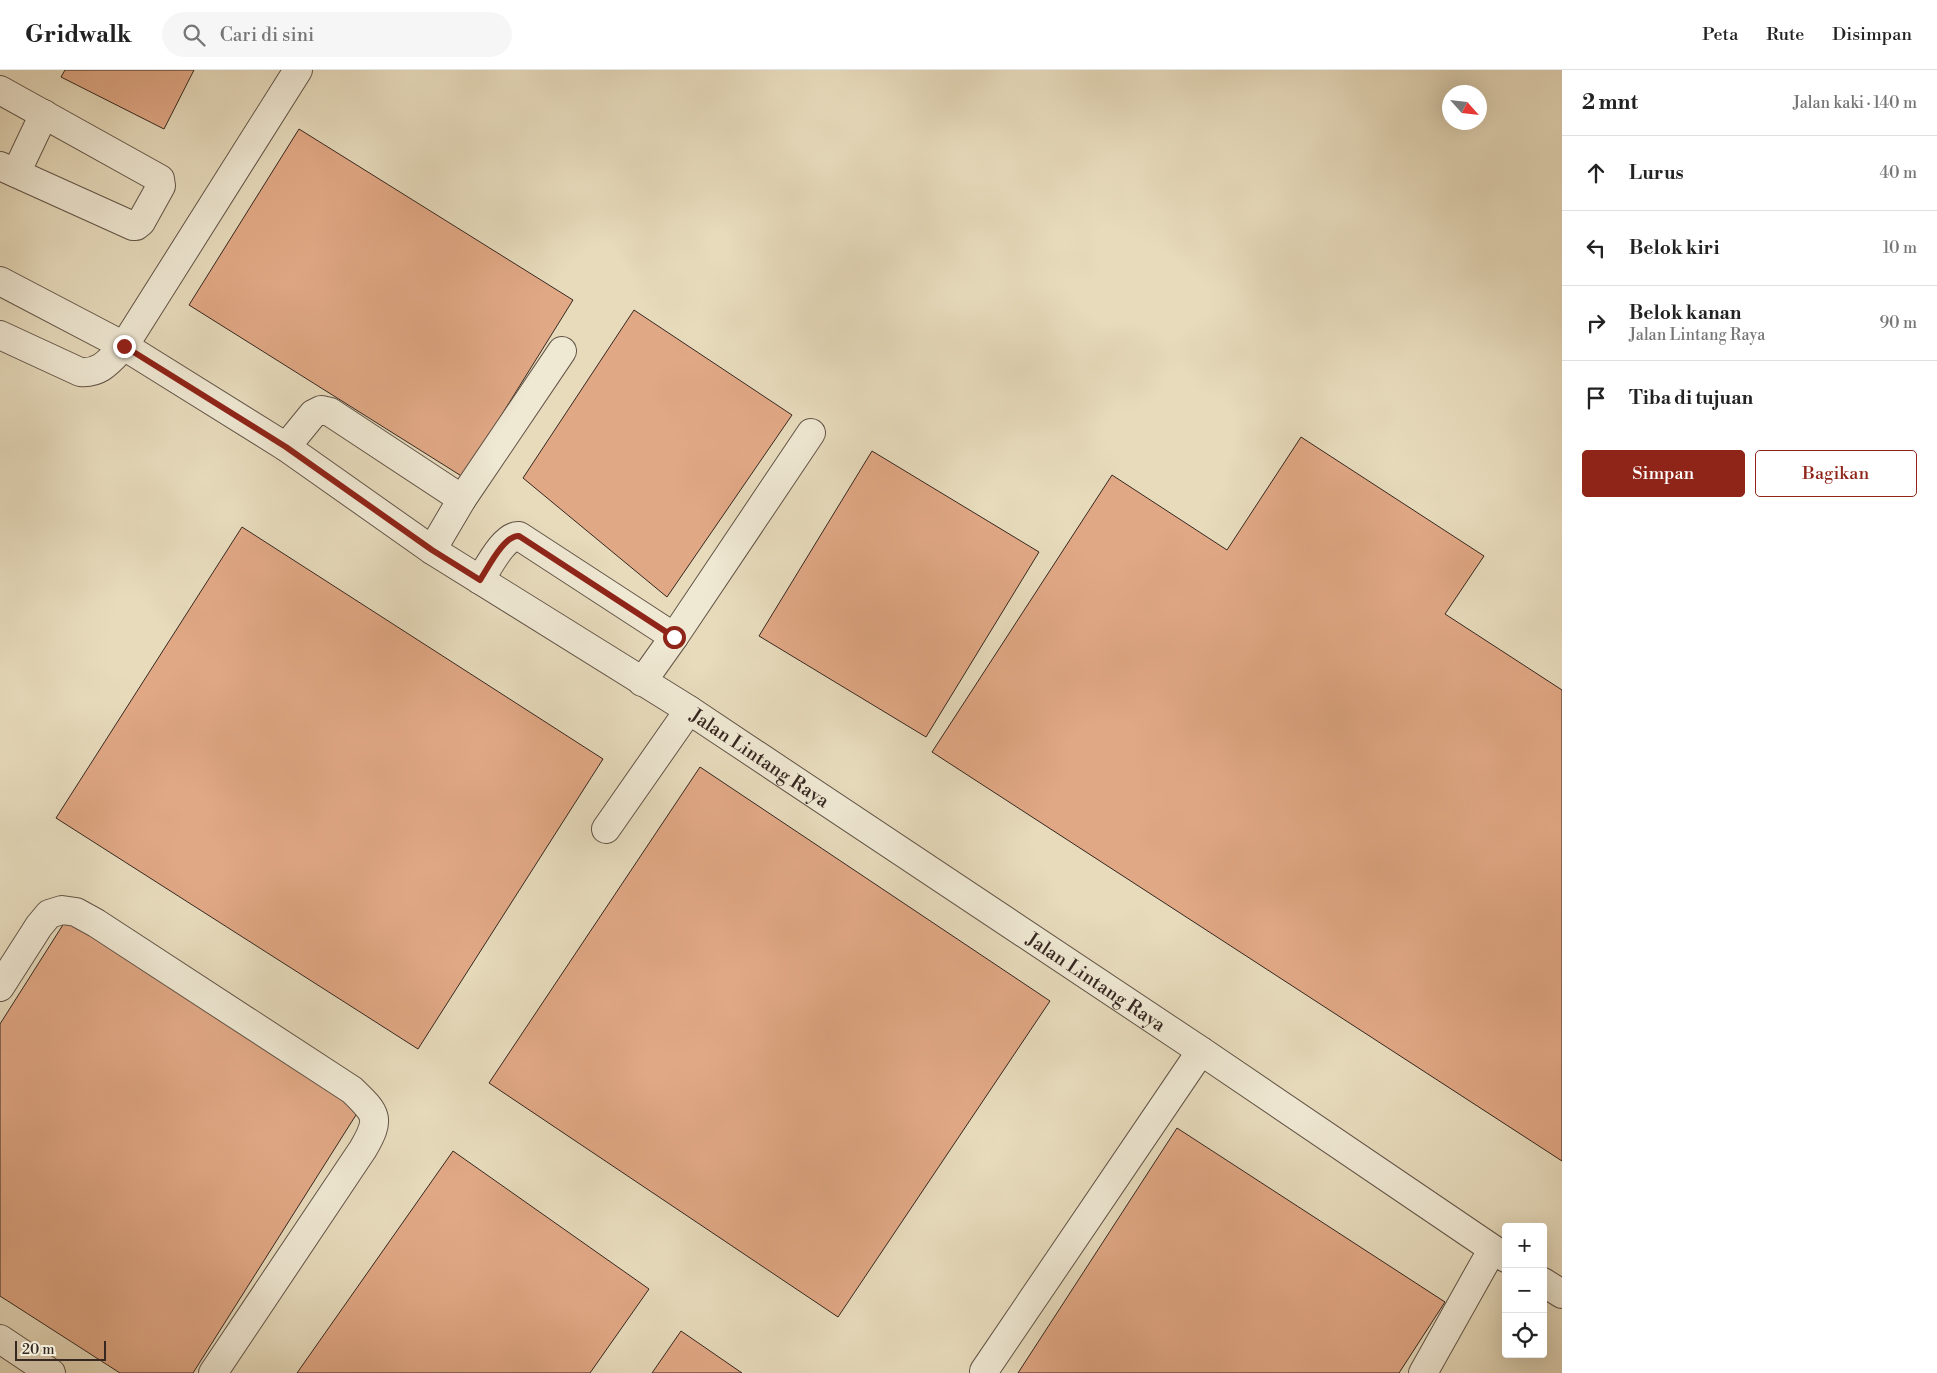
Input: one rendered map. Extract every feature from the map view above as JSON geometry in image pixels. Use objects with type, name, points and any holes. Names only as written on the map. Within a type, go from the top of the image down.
[{"type":"lane","points":[[0,335],[80,372],[91,373],[104,366],[124,346],[298,70]]},
{"type":"lane","points":[[0,90],[44,114],[160,179],[160,188],[139,224],[132,226],[8,169],[44,114]]},
{"type":"lane","name":"Jalan Lintang Raya","points":[[0,281],[124,346],[286,447],[432,550],[689,710],[1201,1051],[1499,1254]]},
{"type":"lane","points":[[432,550],[462,500],[562,351]]},
{"type":"lane","points":[[286,447],[313,414],[321,410],[330,412],[462,500]]},
{"type":"lane","points":[[642,682],[811,433]]},
{"type":"lane","points":[[480,580],[506,540],[513,536],[519,536],[674,637]]},
{"type":"lane","points":[[606,829],[689,710]]},
{"type":"lane","points":[[0,987],[39,926],[49,914],[62,910],[76,912],[96,923],[352,1090],[371,1108],[374,1118],[374,1130],[363,1150],[213,1373]]},
{"type":"lane","points":[[984,1371],[1201,1051]]},
{"type":"lane","points":[[1423,1373],[1499,1254]]},
{"type":"lane","points":[[1547,1285],[1562,1294]]},
{"type":"lane","points":[[0,1339],[51,1373]]},
{"type":"building","points":[[65,70],[194,70],[164,129],[61,77]]},
{"type":"building","points":[[299,129],[573,300],[463,477],[189,305]]},
{"type":"building","points":[[634,310],[792,415],[667,597],[523,478]]},
{"type":"building","points":[[1301,437],[1484,556],[1445,614],[1562,690],[1562,1161],[932,752],[1112,475],[1227,550]]},
{"type":"building","points":[[872,451],[1039,552],[926,737],[759,636]]},
{"type":"building","points":[[242,527],[603,759],[418,1049],[56,818]]},
{"type":"building","points":[[700,767],[1050,1001],[838,1317],[489,1083]]},
{"type":"building","points":[[66,920],[361,1107],[193,1373],[120,1373],[0,1296],[0,1024]]},
{"type":"building","points":[[1177,1128],[1445,1302],[1399,1373],[1018,1373]]},
{"type":"building","points":[[453,1151],[649,1289],[590,1373],[297,1373]]},
{"type":"building","points":[[681,1331],[742,1373],[652,1373]]},
{"type":"route","points":[[124,346],[286,447],[432,550],[480,580],[506,540],[513,536],[519,536],[674,637]]}]
